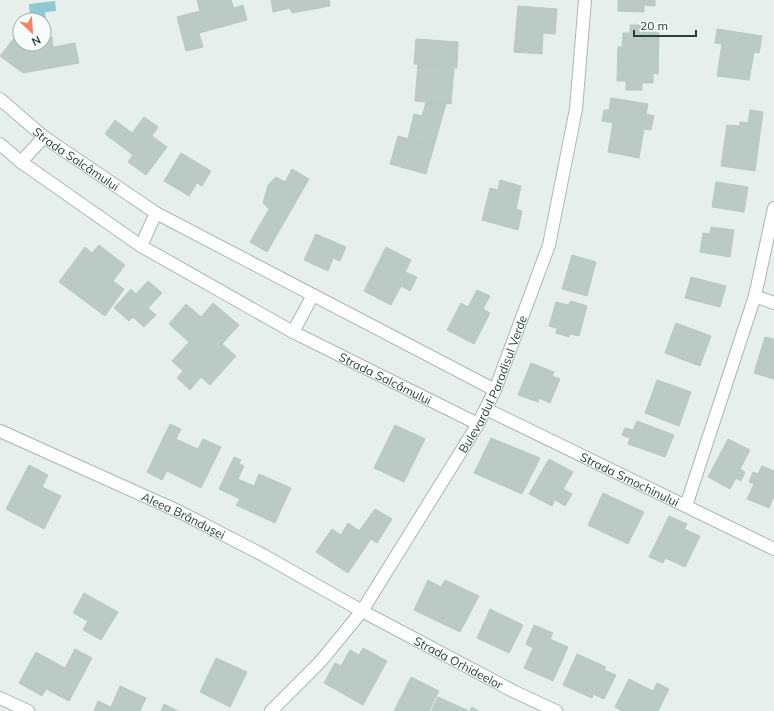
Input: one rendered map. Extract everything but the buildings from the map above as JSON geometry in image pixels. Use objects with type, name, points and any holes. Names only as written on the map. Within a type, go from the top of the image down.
[{"type":"street","name":"Bulevardul Paradisul Verde","points":[[271,711],[321,661],[362,611],[478,424],[495,390],[550,245],[576,109],[585,0]]},
{"type":"street","name":"Strada Salcâmului","points":[[0,99],[44,137],[156,213],[495,390]]},
{"type":"street","points":[[21,162],[44,137]]},
{"type":"street","name":"Strada Salcâmului","points":[[0,144],[21,162],[141,246],[293,332],[478,424]]},
{"type":"street","points":[[686,506],[755,296],[774,208]]},
{"type":"street","points":[[141,246],[156,213]]},
{"type":"street","points":[[293,332],[313,295]]},
{"type":"street","points":[[755,296],[774,303]]},
{"type":"street","name":"Strada Smochinului","points":[[486,409],[774,549]]},
{"type":"street","name":"Aleea Brândușei","points":[[0,431],[180,512],[264,554],[362,611]]},
{"type":"street","name":"Strada Orhideelor","points":[[362,611],[515,692],[556,711]]},
{"type":"street","points":[[0,698],[28,711]]},
{"type":"water","points":[[55,1],[56,11],[30,12],[29,4]]}]
